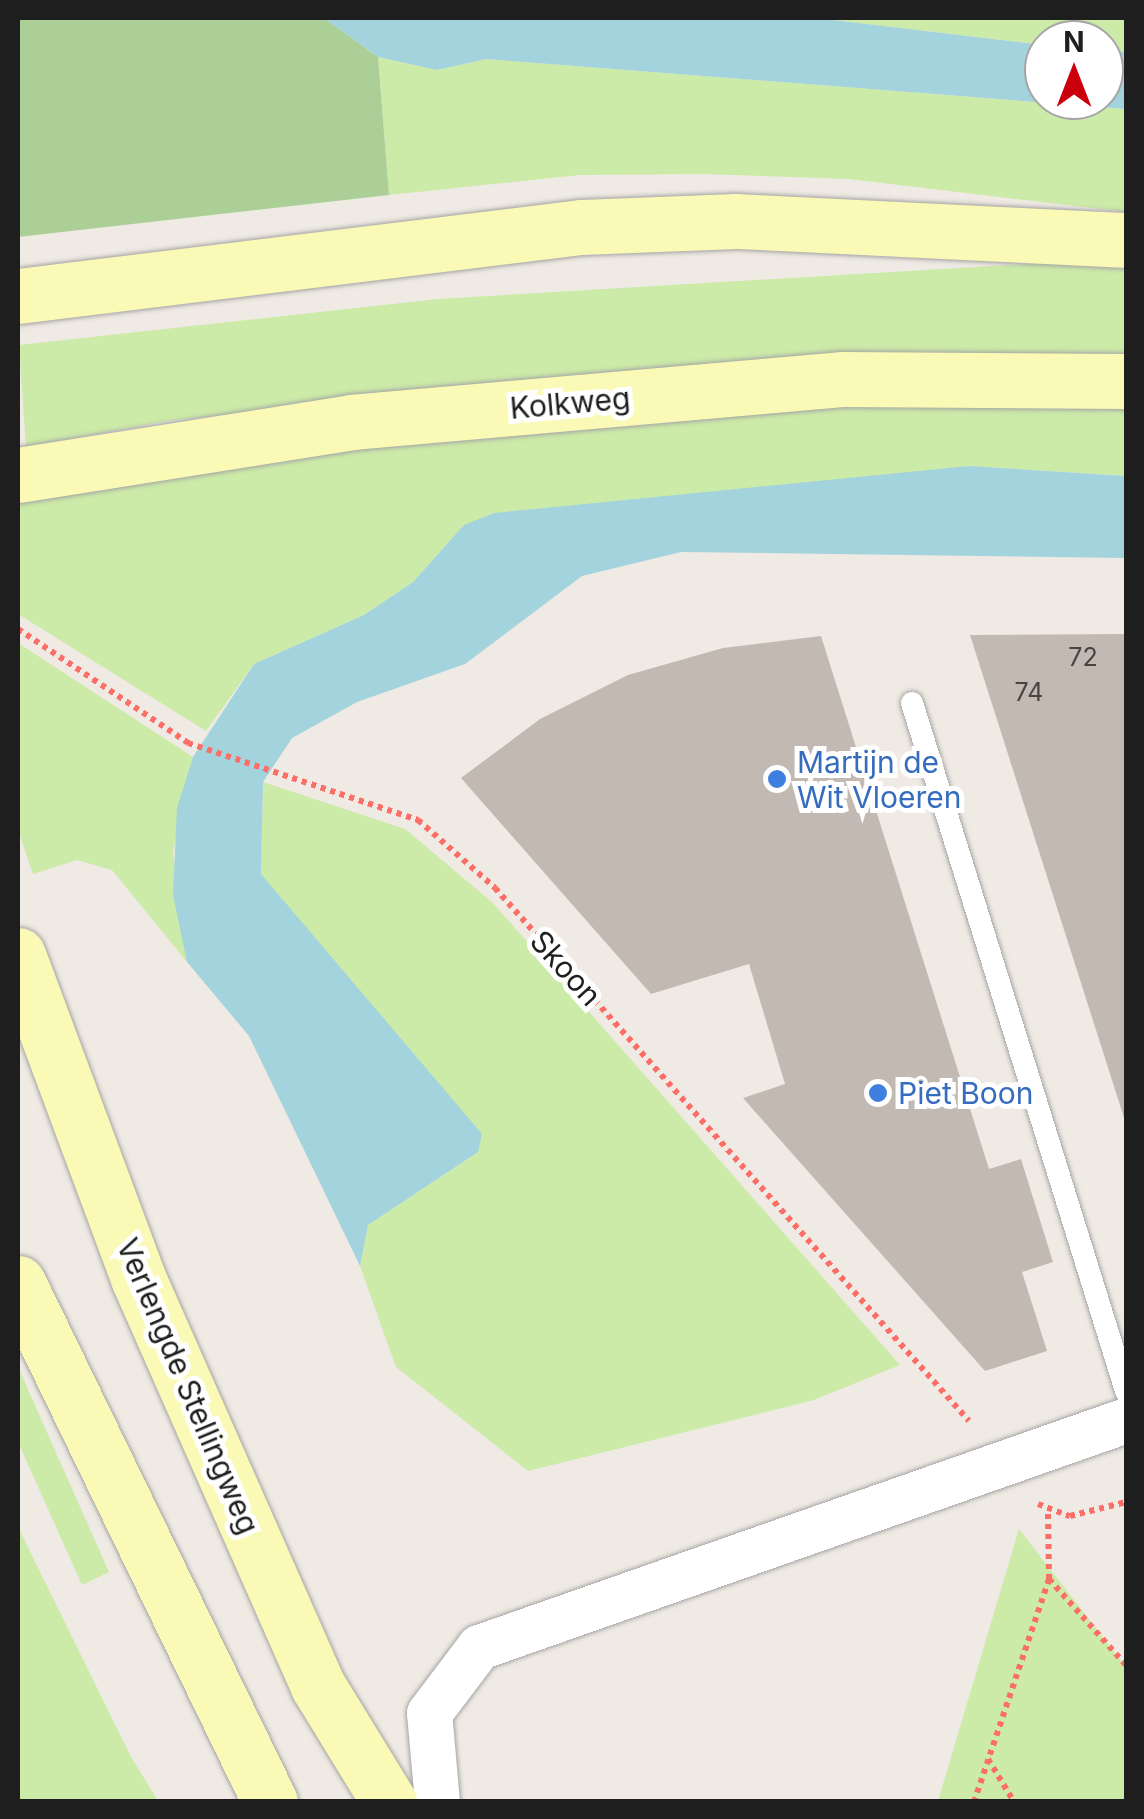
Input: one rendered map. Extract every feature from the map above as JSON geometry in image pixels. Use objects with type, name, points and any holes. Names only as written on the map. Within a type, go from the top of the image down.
[{"type":"street","points":[[18,296],[581,227],[736,221],[1126,240]]},
{"type":"street","name":"Kolkweg","points":[[18,475],[351,422],[843,379],[1126,381]]},
{"type":"street","name":"Verlengde Stellingweg","points":[[18,955],[162,1331],[318,1686],[390,1802]]},
{"type":"street","points":[[18,1284],[270,1802]]},
{"type":"street","points":[[437,1802],[429,1712],[479,1647],[828,1532],[1002,1459],[1126,1420]]},
{"type":"lane","points":[[912,703],[1126,1391]]},
{"type":"path","name":"Skoon","points":[[18,629],[188,743],[418,820],[494,888],[1002,1459]]},
{"type":"path","points":[[974,1802],[1050,1579],[1048,1514]]},
{"type":"path","points":[[1050,1579],[1126,1665]]},
{"type":"path","points":[[988,1758],[1014,1802]]},
{"type":"green space","points":[[18,18],[324,18],[378,57],[389,195],[18,237]]},
{"type":"green space","points":[[816,18],[1126,18],[1126,52],[1124,20],[1024,20],[1024,43]]},
{"type":"green space","points":[[378,57],[437,70],[486,59],[1024,101],[1024,120],[1124,120],[1126,109],[1126,212],[849,179],[703,174],[580,175],[389,195]]},
{"type":"green space","points":[[1059,262],[1126,269],[1126,355],[609,373],[167,421],[26,447],[19,345],[438,299]]},
{"type":"green space","points":[[1126,395],[1126,476],[969,466],[464,525],[413,582],[364,615],[254,664],[206,731],[18,614],[18,502],[68,481],[722,407]]},
{"type":"green space","points":[[18,643],[193,757],[173,852],[187,962],[112,870],[77,860],[33,874],[18,830]]},
{"type":"green space","points":[[263,782],[405,829],[493,903],[900,1365],[814,1400],[528,1471],[396,1367],[360,1266],[368,1225],[478,1152],[261,874]]},
{"type":"green space","points":[[18,1367],[109,1572],[82,1585],[18,1442]]},
{"type":"green space","points":[[18,1527],[130,1755],[158,1801],[18,1801]]},
{"type":"green space","points":[[1019,1529],[1126,1667],[1126,1801],[938,1801]]},
{"type":"water","points":[[324,18],[816,18],[1024,43],[1024,101],[486,59],[437,70],[378,57]]},
{"type":"water","points":[[1124,52],[1126,52],[1124,109]]},
{"type":"water","points":[[969,466],[1126,476],[1126,558],[681,552],[582,576],[465,664],[357,702],[292,738],[263,782],[261,874],[482,1134],[478,1152],[368,1225],[360,1266],[249,1036],[187,962],[173,895],[177,808],[193,757],[254,664],[364,615],[413,582],[464,525],[494,513]]},
{"type":"building","points":[[1126,634],[1126,1124],[970,635]]},
{"type":"building","points":[[821,636],[989,1169],[1021,1159],[1053,1262],[1022,1272],[1047,1351],[985,1371],[743,1098],[785,1084],[749,964],[651,994],[461,778],[540,719],[628,675],[723,648]]},
{"type":"place","name":"Martijn de Wit Vloeren","points":[[777,779]]},
{"type":"place","name":"Piet Boon","points":[[878,1093]]}]
